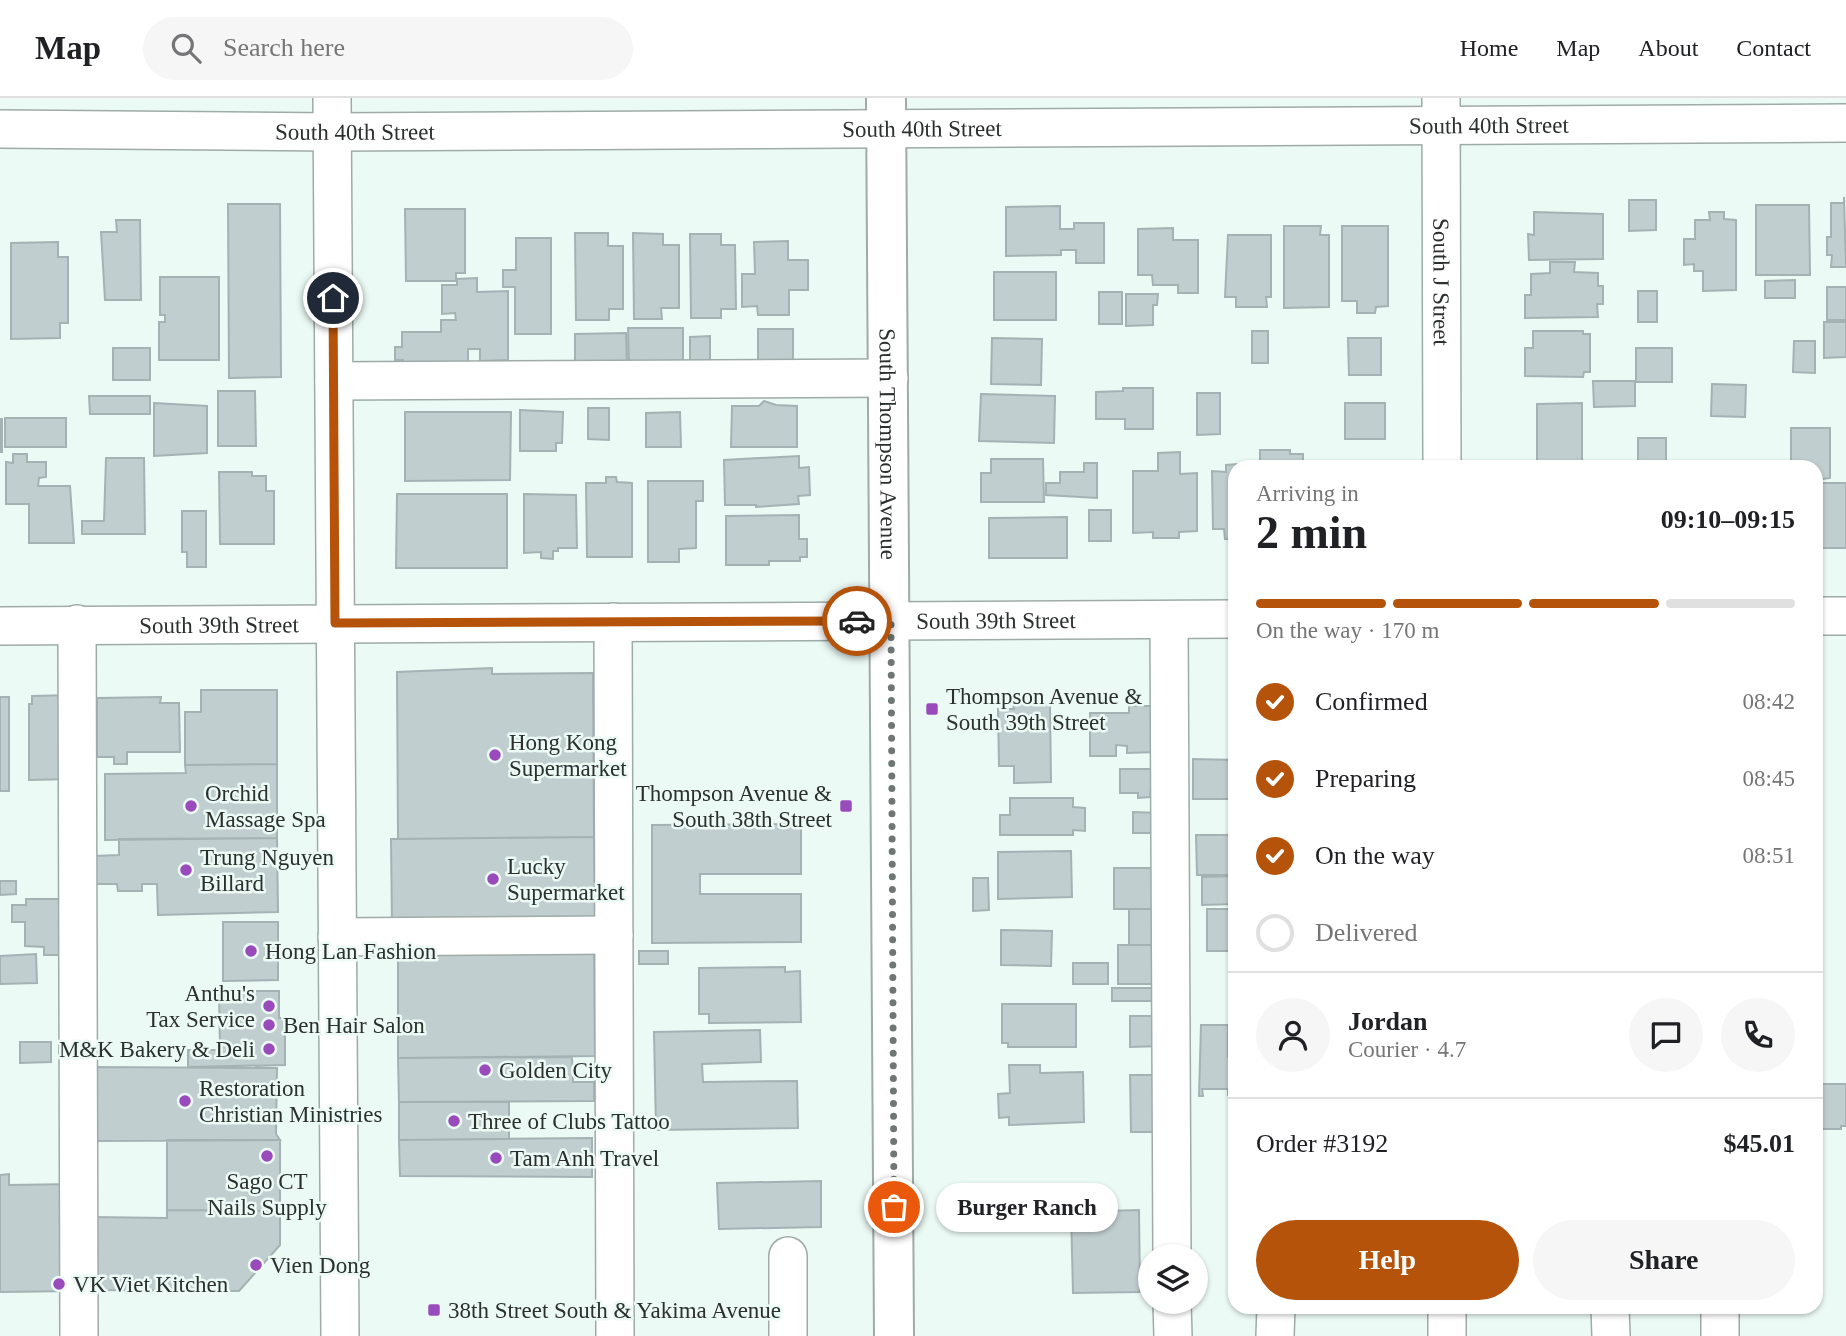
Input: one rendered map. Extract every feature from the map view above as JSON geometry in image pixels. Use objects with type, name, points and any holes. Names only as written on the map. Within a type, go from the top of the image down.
[{"type":"main road","name":"South Thompson Avenue","points":[[886,113],[894,1336]]},
{"type":"street","name":"South 40th Street","points":[[16,118],[1441,111],[1846,123]]},
{"type":"street","name":"South J Street","points":[[1441,111],[1441,460]]},
{"type":"street","points":[[332,115],[340,1336]]},
{"type":"street","points":[[334,381],[889,378]]},
{"type":"street","points":[[1823,616],[1846,616]]},
{"type":"street","name":"South 39th Street","points":[[0,626],[1228,619]]},
{"type":"street","points":[[1168,620],[1172,1244]]},
{"type":"street","points":[[613,622],[615,1336]]},
{"type":"street","points":[[77,624],[79,1336]]},
{"type":"street","points":[[337,937],[614,935]]},
{"type":"street","points":[[788,1256],[788,1336]]},
{"type":"street","points":[[1172,1314],[1172,1336]]},
{"type":"street","points":[[1275,1336],[1276,1314]]},
{"type":"street","points":[[1447,1314],[1447,1336]]},
{"type":"street","points":[[1610,1314],[1611,1336]]},
{"type":"street","points":[[1720,1314],[1720,1336]]},
{"type":"building","points":[[1844,197],[1846,267],[1831,267],[1832,255],[1827,255],[1827,237],[1831,237],[1831,203],[1844,203]]},
{"type":"building","points":[[1629,200],[1656,200],[1656,230],[1629,231]]},
{"type":"building","points":[[228,204],[280,204],[281,377],[229,378]]},
{"type":"building","points":[[1756,205],[1809,205],[1810,275],[1756,275]]},
{"type":"building","points":[[1060,206],[1060,229],[1074,229],[1074,223],[1104,223],[1104,263],[1076,263],[1076,250],[1061,250],[1061,255],[1006,256],[1006,207]]},
{"type":"building","points":[[405,209],[465,209],[465,273],[456,273],[456,281],[406,281]]},
{"type":"building","points":[[1534,212],[1603,214],[1603,259],[1529,260],[1528,234],[1534,235]]},
{"type":"building","points":[[1709,212],[1724,212],[1724,219],[1736,220],[1736,290],[1703,291],[1703,271],[1694,271],[1694,264],[1684,265],[1684,239],[1695,239],[1695,220],[1710,220]]},
{"type":"building","points":[[116,220],[140,220],[141,300],[105,300],[101,232],[117,232]]},
{"type":"building","points":[[1284,226],[1321,226],[1320,235],[1329,235],[1329,307],[1284,308]]},
{"type":"building","points":[[1342,226],[1388,226],[1388,306],[1376,307],[1375,313],[1357,313],[1357,301],[1342,301]]},
{"type":"building","points":[[1173,228],[1173,240],[1198,240],[1198,293],[1178,293],[1178,285],[1153,285],[1152,275],[1138,275],[1138,229]]},
{"type":"building","points":[[575,233],[608,233],[608,246],[623,246],[623,309],[609,309],[609,320],[576,320]]},
{"type":"building","points":[[633,233],[663,234],[663,245],[679,245],[679,308],[661,308],[662,319],[634,319]]},
{"type":"building","points":[[690,234],[721,234],[721,245],[735,245],[736,309],[721,309],[721,318],[691,318]]},
{"type":"building","points":[[1228,235],[1271,235],[1271,297],[1266,297],[1267,307],[1236,307],[1236,297],[1225,297]]},
{"type":"building","points":[[516,238],[551,238],[551,334],[515,334],[515,287],[503,287],[503,270],[516,270]]},
{"type":"building","points":[[788,241],[788,260],[808,260],[808,290],[789,290],[789,315],[758,315],[757,306],[742,307],[742,274],[755,274],[754,242]]},
{"type":"building","points":[[58,242],[58,257],[68,257],[68,323],[60,323],[60,338],[11,339],[11,243]]},
{"type":"building","points":[[1550,262],[1575,262],[1574,272],[1598,273],[1598,286],[1603,286],[1603,304],[1597,304],[1598,317],[1525,318],[1525,295],[1531,295],[1531,274],[1550,273]]},
{"type":"building","points":[[994,272],[1056,272],[1056,320],[994,320]]},
{"type":"building","points":[[160,277],[219,277],[219,360],[159,360],[159,322],[165,322],[165,315],[160,315]]},
{"type":"building","points":[[477,278],[477,292],[508,291],[508,360],[480,361],[480,349],[468,349],[468,363],[403,374],[403,360],[395,360],[395,347],[402,347],[402,332],[441,332],[441,320],[456,320],[455,313],[442,314],[442,285],[457,285],[457,279]]},
{"type":"building","points":[[1795,280],[1795,298],[1765,298],[1765,281]]},
{"type":"building","points":[[1827,287],[1846,287],[1846,320],[1827,320]]},
{"type":"building","points":[[1638,291],[1657,291],[1657,322],[1638,322]]},
{"type":"building","points":[[1099,292],[1122,292],[1122,324],[1099,324]]},
{"type":"building","points":[[1126,294],[1158,294],[1157,305],[1153,305],[1153,325],[1126,326]]},
{"type":"building","points":[[1824,322],[1846,322],[1846,357],[1824,358]]},
{"type":"building","points":[[628,328],[683,328],[683,368],[629,368]]},
{"type":"building","points":[[758,329],[793,329],[793,366],[758,365]]},
{"type":"building","points":[[1252,331],[1268,331],[1268,363],[1252,363]]},
{"type":"building","points":[[1533,331],[1583,331],[1583,334],[1590,334],[1590,372],[1584,372],[1583,377],[1525,376],[1525,348],[1533,348]]},
{"type":"building","points":[[626,333],[627,369],[575,369],[575,334]]},
{"type":"building","points":[[710,336],[710,366],[690,366],[690,337]]},
{"type":"building","points":[[992,338],[1042,339],[1041,385],[991,384]]},
{"type":"building","points":[[1348,338],[1381,338],[1381,375],[1349,375]]},
{"type":"building","points":[[1794,341],[1815,341],[1815,373],[1793,372]]},
{"type":"building","points":[[113,348],[150,348],[150,380],[113,380]]},
{"type":"building","points":[[1636,348],[1672,348],[1672,382],[1636,382]]},
{"type":"building","points":[[1593,381],[1635,381],[1635,406],[1594,407]]},
{"type":"building","points":[[1712,384],[1746,385],[1745,417],[1711,416]]},
{"type":"building","points":[[1123,388],[1153,388],[1153,429],[1125,429],[1125,419],[1096,419],[1096,392],[1123,391]]},
{"type":"building","points":[[218,391],[255,391],[256,446],[218,446]]},
{"type":"building","points":[[1197,393],[1220,393],[1220,434],[1197,435]]},
{"type":"building","points":[[981,394],[1055,396],[1054,443],[979,441]]},
{"type":"building","points":[[89,396],[150,396],[150,414],[90,414]]},
{"type":"building","points":[[764,401],[776,405],[797,406],[797,447],[731,447],[732,406],[759,406]]},
{"type":"building","points":[[154,403],[207,406],[207,453],[154,456]]},
{"type":"building","points":[[1345,403],[1385,403],[1385,439],[1345,439]]},
{"type":"building","points":[[1582,403],[1582,460],[1537,460],[1537,404]]},
{"type":"building","points":[[588,408],[609,408],[609,440],[588,439]]},
{"type":"building","points":[[520,410],[563,412],[562,443],[556,443],[556,451],[520,451]]},
{"type":"building","points":[[405,412],[511,412],[510,480],[405,481]]},
{"type":"building","points":[[680,412],[681,447],[646,447],[646,413]]},
{"type":"building","points":[[5,418],[66,418],[66,447],[5,447]]},
{"type":"building","points":[[2,419],[2,452],[0,452]]},
{"type":"building","points":[[1791,428],[1830,428],[1830,478],[1823,479],[1823,460],[1791,460]]},
{"type":"building","points":[[1638,438],[1666,438],[1666,460],[1638,460]]},
{"type":"building","points":[[1260,450],[1290,450],[1290,454],[1303,454],[1303,460],[1260,460]]},
{"type":"building","points":[[1180,452],[1180,474],[1197,473],[1197,531],[1179,532],[1179,538],[1153,538],[1153,532],[1133,533],[1133,471],[1158,471],[1158,453]]},
{"type":"building","points":[[13,454],[27,454],[27,462],[46,462],[46,477],[39,478],[38,486],[70,486],[74,543],[29,543],[29,504],[6,504],[6,462],[13,463]]},
{"type":"building","points":[[799,456],[799,468],[809,467],[810,495],[798,496],[799,504],[756,507],[725,505],[724,460]]},
{"type":"building","points":[[106,458],[144,458],[145,534],[82,534],[82,521],[104,521]]},
{"type":"building","points":[[991,459],[1043,459],[1044,502],[981,502],[981,473],[991,473]]},
{"type":"building","points":[[1084,463],[1097,463],[1097,498],[1046,495],[1046,483],[1060,483],[1060,472],[1084,472]]},
{"type":"building","points":[[1226,465],[1228,539],[1225,539],[1224,529],[1213,529],[1212,471],[1226,472]]},
{"type":"building","points":[[219,472],[252,472],[252,476],[266,476],[266,491],[274,491],[274,544],[220,544]]},
{"type":"building","points":[[606,477],[616,477],[617,482],[632,483],[632,557],[587,557],[586,483],[606,483]]},
{"type":"building","points":[[648,481],[703,481],[703,501],[696,501],[696,548],[679,549],[679,562],[648,562]]},
{"type":"building","points":[[1823,483],[1846,483],[1846,548],[1823,548]]},
{"type":"building","points":[[397,494],[507,494],[507,568],[396,568]]},
{"type":"building","points":[[524,494],[576,495],[577,548],[558,548],[558,551],[553,551],[553,559],[541,558],[541,552],[524,553]]},
{"type":"building","points":[[1089,510],[1111,510],[1111,541],[1089,541]]},
{"type":"building","points":[[182,511],[206,511],[206,567],[187,567],[187,552],[182,552]]},
{"type":"building","points":[[799,515],[799,539],[807,539],[807,557],[800,557],[800,561],[769,561],[769,565],[726,565],[726,516]]},
{"type":"building","points":[[1067,517],[1067,558],[989,558],[989,518]]},
{"type":"building","name":"Hong Kong Supermarket","points":[[492,668],[492,674],[593,673],[594,837],[398,839],[397,672]]},
{"type":"building","points":[[201,690],[277,690],[277,764],[185,765],[185,712],[201,712]]},
{"type":"building","points":[[72,695],[74,779],[29,780],[29,704],[32,704],[32,696]]},
{"type":"building","points":[[0,697],[9,697],[9,791],[0,791]]},
{"type":"building","points":[[161,697],[160,703],[179,703],[180,752],[127,752],[127,764],[114,764],[114,757],[97,757],[97,698]]},
{"type":"building","points":[[1013,704],[1050,704],[1051,782],[1014,783],[1014,766],[999,766],[998,709],[1014,709]]},
{"type":"building","points":[[1129,706],[1155,706],[1155,752],[1127,753],[1127,746],[1116,745],[1116,756],[1090,756],[1090,713],[1129,713]]},
{"type":"building","points":[[1193,759],[1228,760],[1228,799],[1193,799]]},
{"type":"building","name":"Orchid Massage Spa","points":[[277,764],[277,838],[105,840],[105,774],[186,773],[185,765]]},
{"type":"building","points":[[1120,769],[1153,769],[1150,797],[1138,798],[1138,793],[1120,793]]},
{"type":"building","points":[[1010,798],[1073,798],[1073,807],[1085,808],[1085,831],[1073,830],[1073,835],[1000,835],[1000,815],[1010,815]]},
{"type":"building","points":[[1133,812],[1160,813],[1160,833],[1133,833]]},
{"type":"building","points":[[801,824],[801,874],[700,874],[700,894],[801,894],[801,942],[652,943],[652,825]]},
{"type":"building","points":[[1196,835],[1228,835],[1228,875],[1197,875]]},
{"type":"building","name":"Lucky Supermarket","points":[[594,837],[595,918],[392,926],[391,839]]},
{"type":"building","name":"Trung Nguyen Billard","points":[[277,838],[278,912],[158,915],[157,884],[142,884],[142,891],[118,891],[117,884],[94,884],[94,856],[119,855],[119,839]]},
{"type":"building","points":[[1071,851],[1072,897],[998,899],[998,852]]},
{"type":"building","points":[[1114,868],[1161,868],[1160,909],[1114,909]]},
{"type":"building","points":[[1228,876],[1228,904],[1202,905],[1202,877]]},
{"type":"building","points":[[973,878],[988,878],[989,910],[973,911]]},
{"type":"building","points":[[0,881],[16,881],[16,894],[0,895]]},
{"type":"building","points":[[26,899],[62,899],[62,947],[59,947],[59,955],[44,955],[44,947],[25,946],[25,922],[12,922],[12,905],[26,905]]},
{"type":"building","points":[[1129,909],[1160,909],[1161,945],[1129,945]]},
{"type":"building","points":[[1207,909],[1228,909],[1228,951],[1207,951]]},
{"type":"building","name":"Hong Lan Fashion","points":[[223,922],[278,922],[278,980],[223,981]]},
{"type":"building","points":[[1001,930],[1052,931],[1051,966],[1001,965]]},
{"type":"building","points":[[1118,945],[1164,945],[1164,984],[1118,984]]},
{"type":"building","points":[[594,949],[595,1056],[398,1058],[398,951]]},
{"type":"building","points":[[639,951],[668,951],[668,964],[639,964]]},
{"type":"building","points":[[36,954],[37,983],[0,984],[0,956]]},
{"type":"building","points":[[1073,963],[1108,963],[1108,984],[1073,984]]},
{"type":"building","points":[[785,967],[785,972],[800,971],[801,1022],[709,1023],[709,1014],[699,1014],[699,968]]},
{"type":"building","points":[[1112,988],[1154,988],[1154,1001],[1112,1001]]},
{"type":"building","points":[[219,991],[279,991],[279,1018],[285,1018],[285,1065],[188,1067],[188,1050],[220,1050]]},
{"type":"building","points":[[1002,1004],[1076,1004],[1076,1047],[1008,1047],[1008,1043],[1002,1043]]},
{"type":"building","points":[[1130,1016],[1164,1016],[1164,1046],[1130,1047]]},
{"type":"building","points":[[1201,1025],[1228,1025],[1228,1089],[1202,1089],[1203,1096],[1199,1096]]},
{"type":"building","points":[[760,1030],[761,1062],[702,1064],[703,1082],[797,1081],[798,1128],[656,1130],[654,1032]]},
{"type":"building","points":[[20,1042],[51,1042],[51,1062],[20,1063]]},
{"type":"building","name":"Golden City","points":[[572,1057],[573,1082],[594,1082],[594,1101],[399,1102],[398,1058]]},
{"type":"building","points":[[1009,1065],[1040,1065],[1040,1073],[1083,1072],[1084,1122],[1009,1125],[1009,1117],[999,1118],[998,1094],[1010,1093]]},
{"type":"building","name":"Restoration Christian Ministries","points":[[93,1067],[277,1068],[276,1134],[280,1140],[93,1141]]},
{"type":"building","points":[[1130,1075],[1166,1075],[1167,1132],[1131,1132]]},
{"type":"building","points":[[1823,1084],[1846,1084],[1846,1126],[1841,1126],[1841,1129],[1823,1129]]},
{"type":"building","name":"Three of Clubs Tattoo","points":[[399,1102],[509,1102],[509,1139],[399,1140]]},
{"type":"building","name":"Tam Anh Travel","points":[[592,1138],[592,1177],[400,1176],[399,1140]]},
{"type":"building","points":[[167,1140],[280,1140],[280,1211],[167,1210]]},
{"type":"building","points":[[9,1174],[9,1185],[75,1184],[76,1291],[0,1292],[0,1175]]},
{"type":"building","points":[[821,1181],[821,1227],[719,1229],[717,1183]]},
{"type":"building","points":[[167,1210],[280,1211],[280,1245],[239,1291],[92,1290],[93,1217],[167,1218]]},
{"type":"building","points":[[1139,1210],[1138,1292],[1073,1293],[1071,1212]]},
{"type":"way so far","points":[[857,621],[891,621],[894,1207]]},
{"type":"place","name":"Thompson Avenue & South 39th Street","points":[[932,709]]},
{"type":"place","name":"Hong Kong Supermarket","points":[[495,755]]},
{"type":"place","name":"Orchid Massage Spa","points":[[191,806]]},
{"type":"place","name":"Thompson Avenue & South 38th Street","points":[[846,806]]},
{"type":"place","name":"Trung Nguyen Billard","points":[[186,870]]},
{"type":"place","name":"Lucky Supermarket","points":[[493,879]]},
{"type":"place","name":"Hong Lan Fashion","points":[[251,951]]},
{"type":"place","name":"Anthu's Tax Service","points":[[269,1006]]},
{"type":"place","name":"Ben Hair Salon","points":[[269,1025]]},
{"type":"place","name":"M&K Bakery & Deli","points":[[269,1049]]},
{"type":"place","name":"Golden City","points":[[485,1070]]},
{"type":"place","name":"Restoration Christian Ministries","points":[[185,1101]]},
{"type":"place","name":"Three of Clubs Tattoo","points":[[454,1121]]},
{"type":"place","name":"Sago CT Nails Supply","points":[[267,1156]]},
{"type":"place","name":"Tam Anh Travel","points":[[496,1158]]},
{"type":"place","name":"Burger Ranch","points":[[894,1207]]},
{"type":"place","name":"Vien Dong","points":[[256,1265]]},
{"type":"place","name":"VK Viet Kitchen","points":[[59,1284]]},
{"type":"place","name":"38th Street South & Yakima Avenue","points":[[434,1310]]},
{"type":"route","points":[[333,298],[335,623],[857,621]]}]
